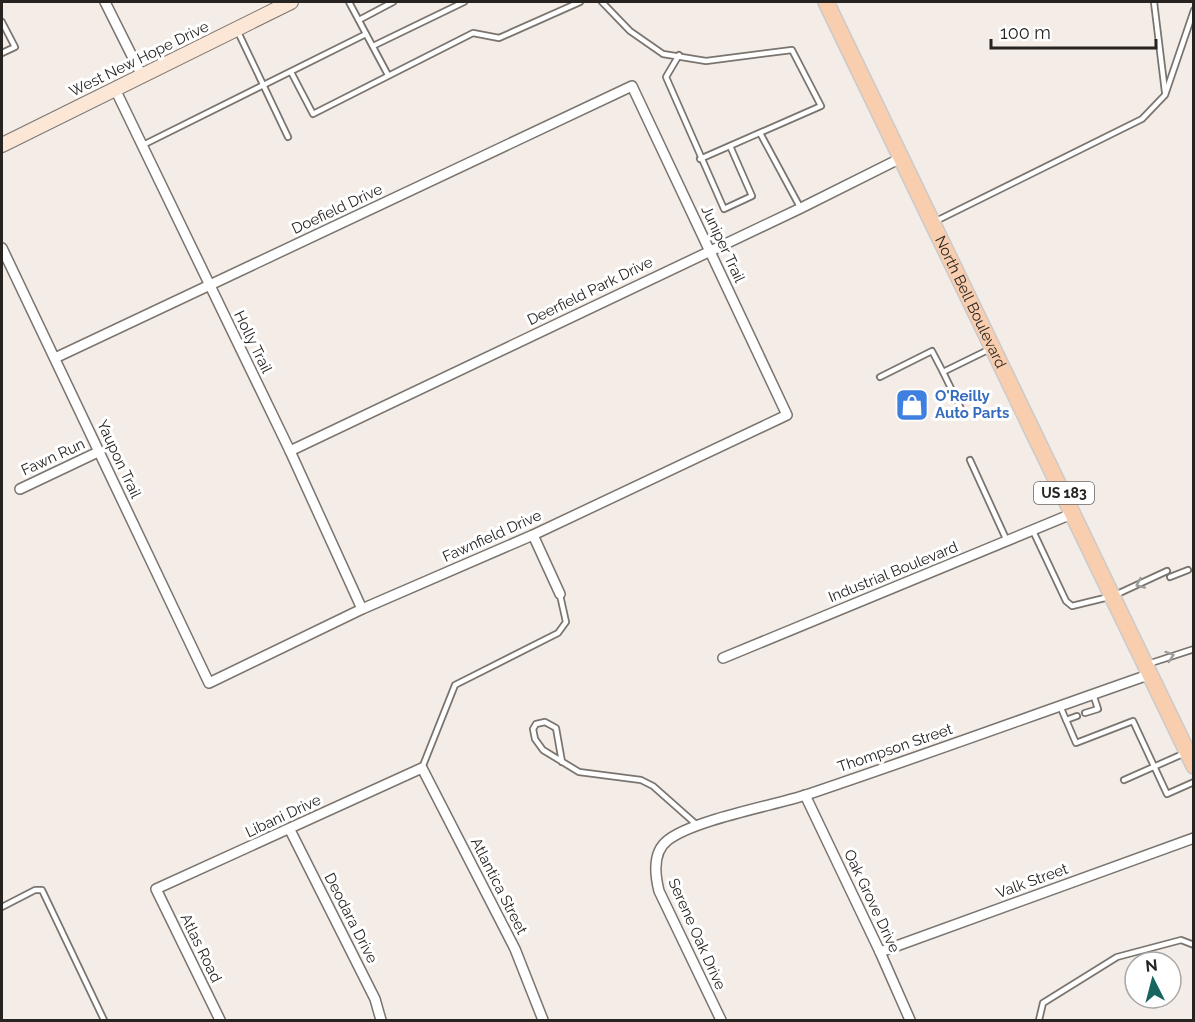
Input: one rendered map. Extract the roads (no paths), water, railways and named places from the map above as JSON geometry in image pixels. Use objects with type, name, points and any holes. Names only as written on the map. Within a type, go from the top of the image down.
[{"type":"main road","name":"West New Hope Drive","points":[[2,145],[291,2]]},
{"type":"main road","name":"North Bell Boulevard","points":[[830,3],[1190,759]]},
{"type":"street","points":[[105,2],[142,76]]},
{"type":"street","name":"Juniper Trail","points":[[632,86],[787,415]]},
{"type":"street","name":"Doefield Drive","points":[[55,358],[632,86]]},
{"type":"street","name":"Holly Trail","points":[[115,89],[290,451],[362,609]]},
{"type":"street","name":"Deerfield Park Drive","points":[[290,451],[801,208],[903,157]]},
{"type":"street","name":"Yaupon Trail","points":[[2,248],[209,683]]},
{"type":"street","name":"Fawnfield Drive","points":[[209,683],[362,609],[533,535],[787,415]]},
{"type":"street","name":"Fawn Run","points":[[20,489],[98,452]]},
{"type":"street","name":"Industrial Boulevard","points":[[723,658],[1074,513]]},
{"type":"street","points":[[533,535],[560,594]]},
{"type":"street","name":"Thompson Street","points":[[657,857],[668,840],[699,826],[805,795],[1060,706],[1148,669]]},
{"type":"street","name":"Libani Drive","points":[[156,889],[422,768]]},
{"type":"street","name":"Atlantica Street","points":[[422,768],[515,949],[543,1020]]},
{"type":"street","name":"Oak Grove Drive","points":[[805,795],[910,1020]]},
{"type":"street","name":"Deodara Drive","points":[[290,830],[375,999],[381,1020]]},
{"type":"street","name":"Valk Street","points":[[880,952],[1194,838]]},
{"type":"street","name":"Serene Oak Drive","points":[[657,857],[655,873],[658,891],[721,1020]]},
{"type":"street","name":"Atlas Road","points":[[156,889],[220,1020]]},
{"type":"lane","points":[[349,2],[388,75]]},
{"type":"lane","points":[[358,20],[393,2]]},
{"type":"lane","points":[[373,46],[464,2]]},
{"type":"lane","points":[[291,72],[313,114],[473,33],[499,38],[580,2]]},
{"type":"lane","points":[[602,2],[630,31],[663,54],[706,61],[792,50],[821,106],[700,159]]},
{"type":"lane","points":[[1154,2],[1165,95]]},
{"type":"lane","points":[[933,222],[1142,119],[1165,95],[1194,10]]},
{"type":"lane","points":[[2,22],[15,47],[2,54]]},
{"type":"lane","points":[[237,29],[288,137]]},
{"type":"lane","points":[[141,146],[366,34]]},
{"type":"lane","points":[[679,55],[666,77],[700,159],[724,209],[752,196],[730,146]]},
{"type":"lane","points":[[760,133],[801,208]]},
{"type":"lane","points":[[943,372],[993,348]]},
{"type":"lane","points":[[880,377],[932,351],[964,415]]},
{"type":"lane","points":[[970,460],[1007,541]]},
{"type":"lane","points":[[1034,531],[1066,601],[1077,607],[1113,596],[1167,571]]},
{"type":"lane","points":[[1170,578],[1188,570]]},
{"type":"lane","points":[[422,768],[455,685],[558,633],[566,622],[560,594]]},
{"type":"lane","points":[[1148,669],[1194,648]]},
{"type":"lane","points":[[1086,713],[1098,708],[1093,694]]},
{"type":"lane","points":[[1060,706],[1076,744],[1133,721],[1167,794],[1194,782]]},
{"type":"lane","points":[[1066,720],[1077,716]]},
{"type":"lane","points":[[562,762],[556,728],[545,722],[536,724],[533,729],[535,740],[543,750],[562,762],[579,772],[624,777],[653,786],[699,826]]},
{"type":"lane","points":[[1124,780],[1155,767],[1190,759]]},
{"type":"lane","points":[[2,907],[35,890],[42,890],[104,1020]]},
{"type":"lane","points":[[1039,1020],[1043,1003],[1117,957],[1181,940],[1194,945]]},
{"type":"place","name":"O'Reilly Auto Parts","points":[[912,405]]}]
